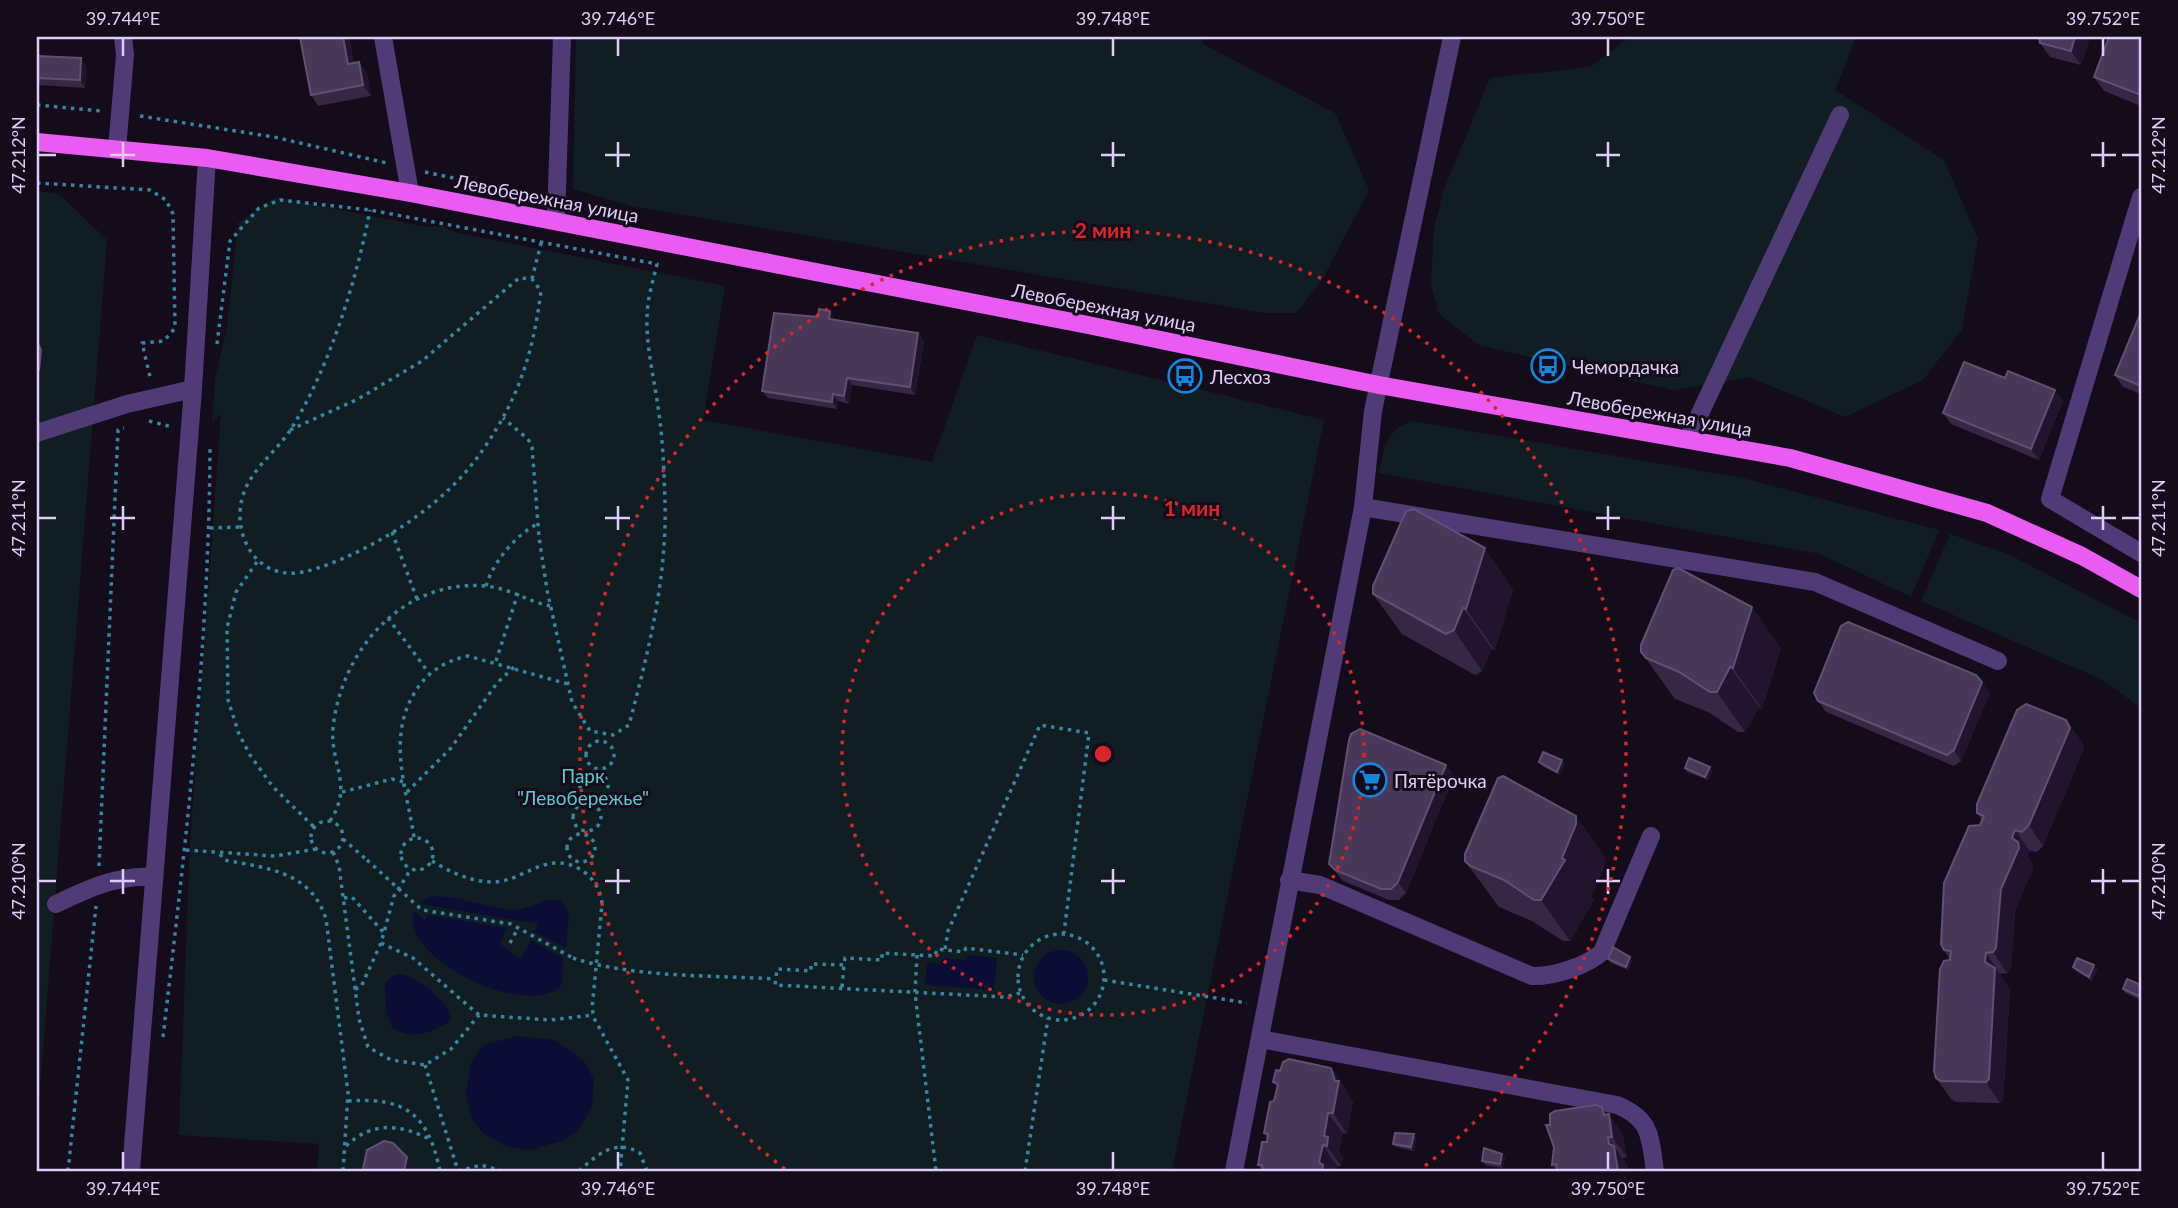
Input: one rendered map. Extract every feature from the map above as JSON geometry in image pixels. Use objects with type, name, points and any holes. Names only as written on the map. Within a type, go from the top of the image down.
[{"type":"main road","name":"Левобережная улица","points":[[37,142],[207,158],[410,193],[1379,385],[1790,458],[1987,513],[2082,556],[2141,589]]},
{"type":"street","points":[[117,149],[125,55],[123,37]]},
{"type":"street","points":[[383,37],[410,193]]},
{"type":"street","points":[[556,220],[562,37]]},
{"type":"street","points":[[1234,1171],[1363,507],[1373,411],[1452,37]]},
{"type":"street","points":[[1688,439],[1840,115]]},
{"type":"street","points":[[131,1171],[193,389],[207,158]]},
{"type":"street","points":[[2141,197],[2050,499],[2141,553]]},
{"type":"street","points":[[37,433],[155,396],[193,389]]},
{"type":"street","points":[[1363,507],[1815,582],[1998,660]]},
{"type":"street","points":[[1289,880],[1320,885],[1532,976],[1541,976],[1593,960],[1602,952],[1651,836]]},
{"type":"street","points":[[56,904],[98,884],[140,876],[155,877]]},
{"type":"street","points":[[1260,1039],[1617,1105],[1634,1112],[1644,1121],[1655,1171]]},
{"type":"path","points":[[37,106],[118,113],[274,137],[473,182]]},
{"type":"path","points":[[37,183],[150,190],[166,201],[173,214],[175,328],[164,341],[142,343],[155,396]]},
{"type":"path","points":[[216,350],[230,241],[259,208],[290,200],[370,210],[657,264],[647,314],[659,411],[665,505],[658,598],[629,725],[613,735],[603,738],[590,744],[587,749],[587,762],[597,770],[607,779],[608,786],[603,797],[590,801],[584,803],[574,811],[574,823],[584,832],[594,842],[594,854],[584,862],[577,862],[567,854],[566,848],[571,836],[584,832],[596,828],[600,823],[600,810],[590,801],[581,792],[580,780],[584,775],[597,770],[609,766],[615,755],[613,748],[603,738],[590,731],[581,720],[568,684],[537,524],[532,447],[528,439],[503,418]]},
{"type":"path","points":[[290,430],[358,399],[422,361],[519,278],[532,279],[541,291],[534,346],[503,418],[483,450],[452,488],[416,518],[362,549],[301,572],[274,569],[257,562],[246,547],[240,510],[255,468],[290,430],[343,313],[361,259],[370,210]]},
{"type":"path","points":[[532,279],[541,243]]},
{"type":"path","points":[[68,1171],[98,884],[118,430],[127,427]]},
{"type":"path","points":[[162,1049],[186,850],[210,528],[210,444]]},
{"type":"path","points":[[486,586],[489,576],[521,532],[537,524]]},
{"type":"path","points":[[210,528],[241,527]]},
{"type":"path","points":[[392,532],[417,599]]},
{"type":"path","points":[[257,562],[236,592],[227,628],[228,700],[239,734],[250,755],[280,795],[314,827]]},
{"type":"path","points":[[316,849],[310,838],[314,827],[330,821],[342,792],[333,730],[344,682],[360,650],[388,618],[417,599],[446,588],[486,586],[518,593],[551,606]]},
{"type":"path","points":[[496,661],[518,593]]},
{"type":"path","points":[[388,618],[429,673]]},
{"type":"path","points":[[414,838],[399,733],[410,700],[429,673],[454,658],[468,656],[496,661],[568,684]]},
{"type":"path","points":[[407,792],[451,748],[497,683],[514,667]]},
{"type":"path","points":[[945,950],[948,931],[1040,725],[1089,733],[1064,933]]},
{"type":"path","points":[[342,792],[392,779],[404,782]]},
{"type":"path","points":[[330,821],[340,827],[343,839],[422,910],[511,924],[517,930],[573,958],[596,965],[775,979]]},
{"type":"path","points":[[414,838],[430,844],[432,862]]},
{"type":"path","points":[[411,869],[400,855],[404,844],[414,838]]},
{"type":"path","points":[[333,852],[343,839]]},
{"type":"path","points":[[186,850],[275,856],[316,849],[333,852]]},
{"type":"path","points":[[333,852],[339,866],[344,898],[359,1019],[368,1047],[391,1059],[425,1065],[451,1049],[479,1015]]},
{"type":"path","points":[[220,854],[224,860],[272,869],[298,878],[320,901],[326,919],[348,1101],[343,1171]]},
{"type":"path","points":[[432,862],[461,875],[495,883],[545,864],[575,868],[596,880],[601,890],[593,1015],[628,1080],[620,1171]]},
{"type":"path","points":[[411,869],[423,869],[432,862]]},
{"type":"path","points":[[575,868],[577,862]]},
{"type":"path","points":[[355,989],[362,987],[380,943],[394,896],[411,869]]},
{"type":"path","points":[[344,898],[352,897],[383,933]]},
{"type":"path","points":[[510,943],[517,930]]},
{"type":"path","points":[[1064,933],[1090,945],[1101,961],[1104,980],[1099,999],[1085,1013],[1067,1020],[1048,1018],[1031,1009],[1020,993],[1017,973],[1023,955],[1036,941],[1064,933]]},
{"type":"path","points":[[380,943],[413,958],[479,1015],[550,1020],[593,1015]]},
{"type":"path","points":[[842,988],[845,958],[882,960],[882,953],[935,956],[937,949],[964,952],[966,948],[1023,955]]},
{"type":"path","points":[[917,955],[915,993],[936,1171]]},
{"type":"path","points":[[844,965],[811,964],[811,971],[777,969],[775,985],[1004,997],[1020,993]]},
{"type":"path","points":[[1104,980],[1266,1006]]},
{"type":"path","points":[[1025,1171],[1048,1018]]},
{"type":"path","points":[[425,1065],[458,1171],[481,1165],[502,1171]]},
{"type":"path","points":[[348,1101],[390,1101],[420,1119],[432,1140],[440,1171]]},
{"type":"path","points":[[344,1148],[365,1131],[392,1126],[432,1140]]},
{"type":"path","points":[[579,1171],[600,1152],[622,1147],[639,1153],[647,1171]]},
{"type":"green space","points":[[576,37],[1203,37],[1203,44],[1335,113],[1369,190],[1322,280],[1296,313],[1265,313],[631,206],[573,189]]},
{"type":"green space","points":[[1630,37],[1856,37],[1835,90],[1944,160],[1978,239],[1962,329],[1923,380],[1845,417],[1750,377],[1673,390],[1479,345],[1439,314],[1431,284],[1434,228],[1444,189],[1490,78],[1590,67]]},
{"type":"green space","points":[[37,191],[59,194],[107,240],[37,1126]]},
{"type":"green space","name":"Парк \"Левобережье\"","points":[[275,197],[427,227],[442,226],[458,233],[725,286],[703,420],[932,462],[977,335],[1324,420],[1172,1171],[317,1171],[319,1144],[179,1135],[190,843],[221,414],[212,422],[215,379],[227,328],[238,223]]},
{"type":"green space","points":[[1412,421],[1743,478],[1939,530],[1911,597],[1820,554],[1379,473],[1391,435]]},
{"type":"green space","points":[[1950,534],[2008,554],[2141,623],[2141,708],[2103,680],[1921,601]]},
{"type":"shaded area","points":[[429,897],[450,897],[512,910],[547,900],[561,900],[569,915],[566,948],[534,932],[538,924],[420,904]]},
{"type":"shaded area","points":[[414,911],[425,920],[427,915],[507,928],[500,944],[521,959],[531,940],[563,958],[562,984],[547,994],[525,996],[499,991],[472,980],[447,966],[427,949],[415,930]]},
{"type":"shaded area","points":[[1061,950],[1080,958],[1088,977],[1080,996],[1061,1004],[1042,996],[1034,977],[1042,958]]},
{"type":"shaded area","points":[[968,955],[997,958],[994,990],[925,985],[927,962],[940,964],[941,958],[967,960]]},
{"type":"shaded area","points":[[396,974],[413,978],[430,990],[444,1004],[451,1020],[438,1028],[414,1035],[392,1027],[386,1011],[385,983]]},
{"type":"shaded area","points":[[517,1036],[555,1040],[584,1061],[594,1080],[592,1106],[576,1132],[564,1140],[530,1150],[507,1147],[483,1133],[472,1119],[466,1094],[471,1062],[483,1045]]},
{"type":"building","points":[[300,37],[343,37],[348,64],[359,62],[363,85],[311,95]]},
{"type":"building","points":[[2039,37],[2075,37],[2071,51],[2040,43]]},
{"type":"building","points":[[2109,37],[2141,37],[2141,95],[2094,77]]},
{"type":"building","points":[[37,56],[81,58],[80,80],[37,78]]},
{"type":"building","points":[[819,309],[830,311],[829,319],[918,333],[910,387],[847,378],[844,396],[833,394],[832,402],[762,391],[774,313],[818,317]]},
{"type":"building","points":[[2141,312],[2141,386],[2115,375]]},
{"type":"building","points":[[37,342],[41,350],[37,372]]},
{"type":"building","points":[[1964,362],[2005,378],[2008,371],[2055,390],[2031,449],[1943,413]]},
{"type":"building","points":[[1414,509],[1485,548],[1466,609],[1463,608],[1454,630],[1446,634],[1373,594],[1373,586],[1406,511]]},
{"type":"building","points":[[1678,568],[1752,607],[1733,668],[1730,667],[1717,692],[1710,692],[1679,672],[1646,658],[1641,652],[1641,645],[1673,570]]},
{"type":"building","points":[[1848,622],[1976,675],[1982,682],[1954,750],[1947,755],[1818,701],[1814,693],[1841,626]]},
{"type":"building","points":[[2026,704],[2066,720],[2070,728],[2029,825],[2022,832],[2015,830],[2012,838],[2018,842],[2019,848],[2001,889],[1996,948],[1993,952],[1986,953],[1985,962],[1995,968],[1989,1079],[1986,1082],[1941,1081],[1936,1078],[1934,1071],[1940,969],[1944,961],[1950,960],[1951,951],[1944,950],[1941,944],[1944,883],[1969,826],[1980,825],[1984,816],[1977,813],[1977,804],[2017,710]]},
{"type":"building","points":[[1360,729],[1446,765],[1398,882],[1391,889],[1381,889],[1335,870],[1329,864],[1349,740],[1351,734]]},
{"type":"building","points":[[1543,752],[1562,760],[1557,772],[1539,762]]},
{"type":"building","points":[[1689,758],[1710,767],[1705,777],[1685,768]]},
{"type":"building","points":[[1503,776],[1576,816],[1576,824],[1562,858],[1565,860],[1541,900],[1534,900],[1504,880],[1470,866],[1465,861],[1465,854],[1498,778]]},
{"type":"building","points":[[1613,947],[1630,957],[1626,967],[1608,959]]},
{"type":"building","points":[[2077,958],[2094,965],[2089,977],[2073,967]]},
{"type":"building","points":[[2127,979],[2141,985],[2139,996],[2123,989]]},
{"type":"building","points":[[1289,1059],[1331,1068],[1335,1081],[1339,1081],[1333,1113],[1328,1113],[1324,1136],[1328,1137],[1327,1146],[1323,1145],[1319,1162],[1323,1165],[1322,1171],[1263,1171],[1262,1165],[1258,1165],[1262,1142],[1267,1142],[1268,1134],[1264,1133],[1270,1102],[1274,1101],[1278,1084],[1273,1082],[1276,1070],[1280,1071],[1283,1062]]},
{"type":"building","points":[[1596,1105],[1602,1107],[1604,1115],[1609,1114],[1612,1137],[1608,1137],[1609,1144],[1614,1146],[1618,1171],[1558,1171],[1556,1164],[1552,1165],[1554,1147],[1546,1125],[1550,1125],[1550,1114]]},
{"type":"building","points":[[1395,1133],[1414,1134],[1411,1147],[1393,1144]]},
{"type":"building","points":[[384,1141],[393,1143],[407,1157],[404,1171],[363,1169],[367,1150]]},
{"type":"building","points":[[1484,1148],[1502,1154],[1500,1164],[1482,1161]]},
{"type":"place","name":"Чемордачка","points":[[1548,366]]},
{"type":"place","name":"Лесхоз","points":[[1185,376]]},
{"type":"place","name":"Пятёрочка","points":[[1370,780]]}]
